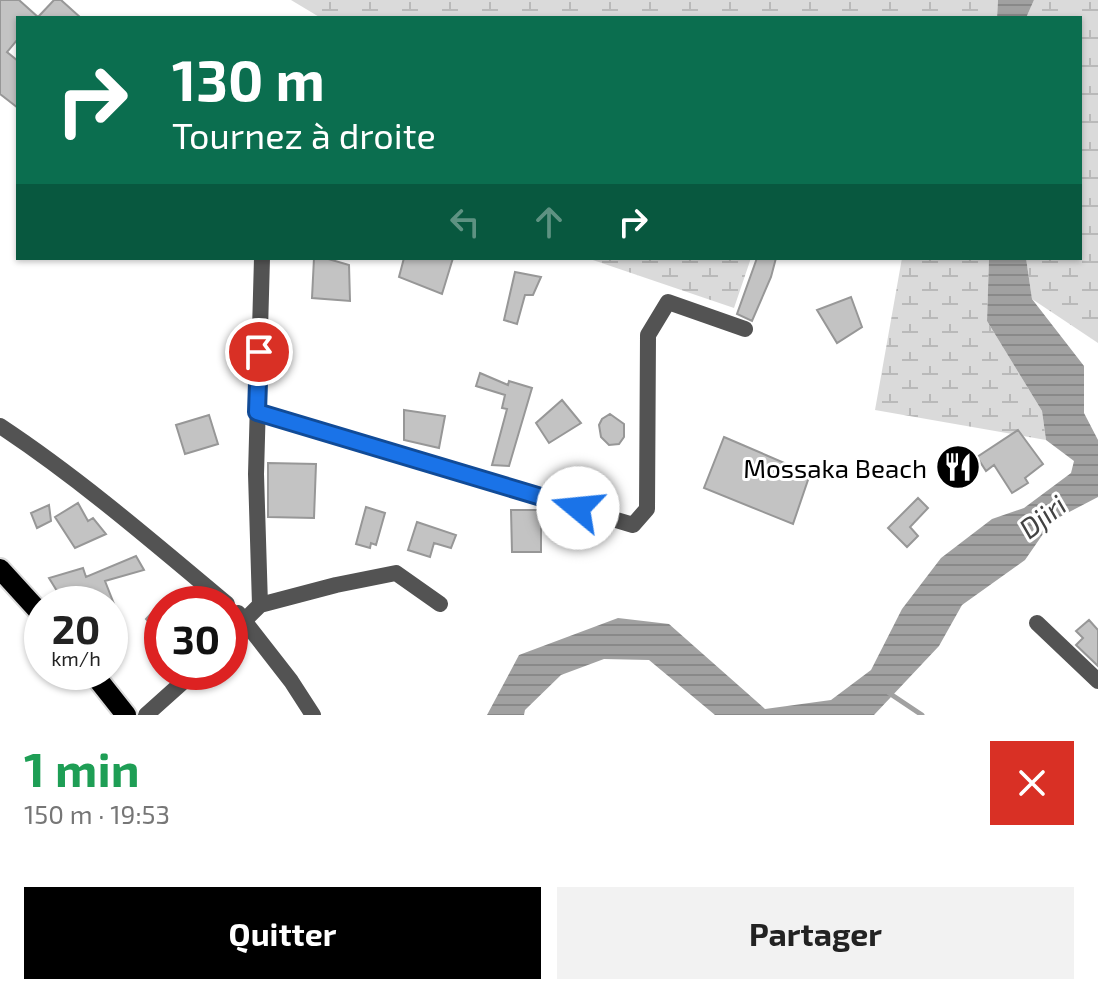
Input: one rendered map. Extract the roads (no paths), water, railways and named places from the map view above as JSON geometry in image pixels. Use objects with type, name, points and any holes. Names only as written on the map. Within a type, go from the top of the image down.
[{"type":"main road","points":[[0,569],[24,595]]},
{"type":"main road","points":[[106,690],[126,715]]},
{"type":"street","points":[[260,605],[256,474],[262,260]]},
{"type":"street","points":[[257,412],[633,525],[647,509],[648,335],[668,302],[745,329]]},
{"type":"street","points":[[0,426],[129,522],[205,586]]},
{"type":"street","points":[[248,616],[260,605],[396,573],[440,604]]},
{"type":"street","points":[[248,623],[313,715]]},
{"type":"street","points":[[1037,623],[1098,681]]},
{"type":"street","points":[[146,715],[174,690]]},
{"type":"water","points":[[998,0],[1034,0],[1027,16],[997,16]]},
{"type":"water","name":"Djiri","points":[[989,260],[1026,260],[1032,299],[1084,366],[1084,413],[1098,440],[1098,497],[1052,521],[1025,560],[962,605],[939,646],[874,715],[715,715],[649,660],[604,659],[561,675],[525,710],[524,715],[487,715],[519,655],[618,618],[669,624],[765,709],[831,700],[871,670],[902,609],[941,558],[992,519],[1024,508],[1071,473],[1074,461],[1046,440],[1042,411],[987,321]]},
{"type":"waterway","points":[[889,693],[922,715]]},
{"type":"place","name":"Mossaka Beach","points":[[958,467]]}]
